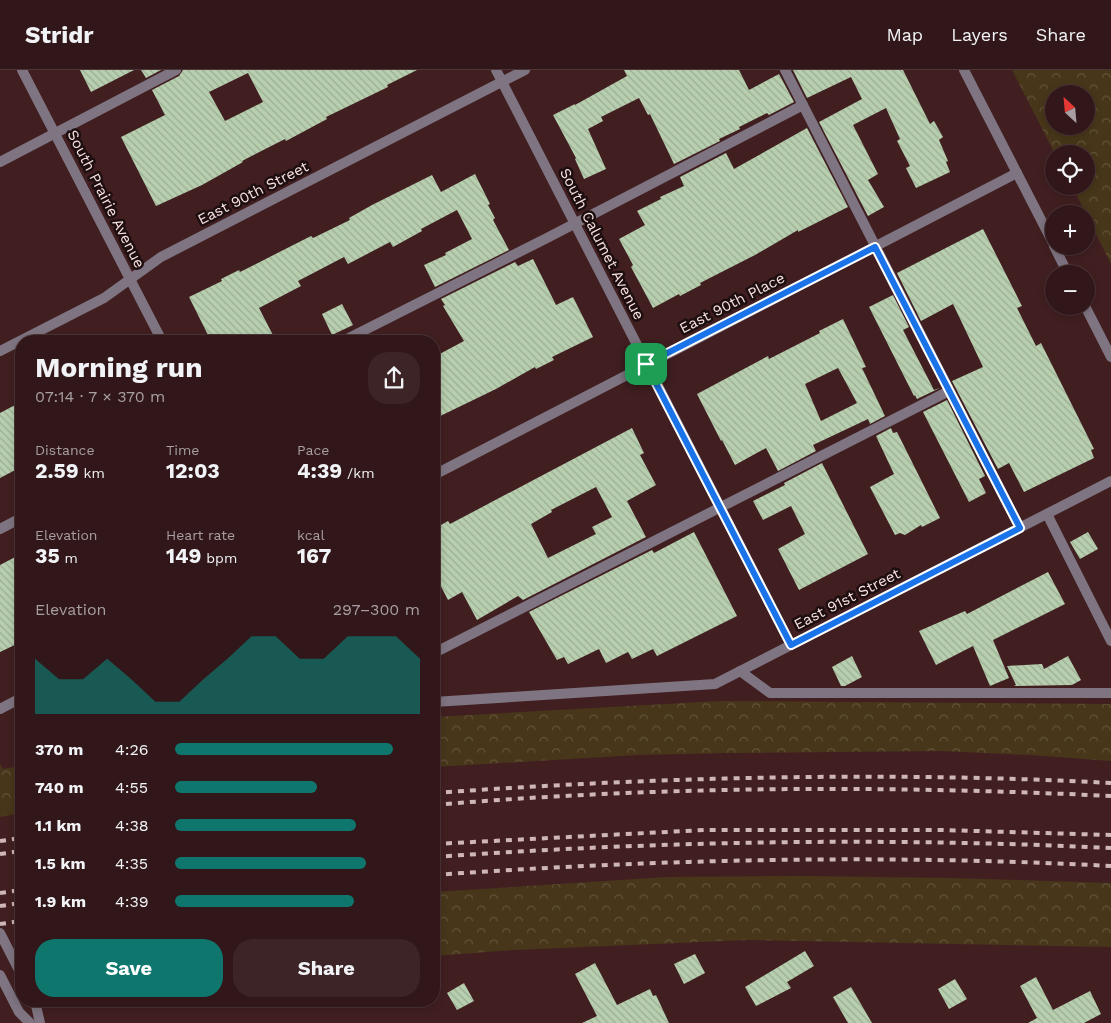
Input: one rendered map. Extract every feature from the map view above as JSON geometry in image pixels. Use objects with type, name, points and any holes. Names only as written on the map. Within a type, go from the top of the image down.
[{"type":"street","name":"South Prairie Avenue","points":[[22,70],[159,335]]},
{"type":"street","points":[[0,162],[54,132],[176,70]]},
{"type":"street","name":"South Calumet Avenue","points":[[496,70],[791,645]]},
{"type":"street","name":"East 90th Street","points":[[30,335],[104,298],[161,257],[525,70]]},
{"type":"street","points":[[785,70],[1020,528]]},
{"type":"street","points":[[964,70],[1045,228]]},
{"type":"street","points":[[356,335],[575,224],[803,105]]},
{"type":"street","name":"East 90th Place","points":[[440,472],[1017,173]]},
{"type":"street","points":[[1090,315],[1111,357]]},
{"type":"street","name":"East 90th Street","points":[[0,350],[15,342]]},
{"type":"street","points":[[440,650],[949,391]]},
{"type":"street","name":"East 91st Street","points":[[440,702],[715,684],[1111,481]]},
{"type":"street","points":[[1047,514],[1111,641]]},
{"type":"street","points":[[0,529],[15,521]]},
{"type":"street","points":[[740,671],[770,693],[1111,693]]},
{"type":"street","points":[[0,709],[15,701]]},
{"type":"street","points":[[0,933],[15,962]]},
{"type":"street","points":[[0,975],[15,1004]]},
{"type":"street","points":[[16,1007],[30,1023]]},
{"type":"street","points":[[37,1007],[40,1023]]},
{"type":"green space","points":[[1012,70],[1111,70],[1111,264],[1095,232],[1095,205],[1082,205],[1076,195],[1095,195],[1095,145],[1050,145],[1045,135],[1095,135],[1095,85],[1045,85],[1045,134]]},
{"type":"green space","points":[[720,701],[1111,704],[1111,761],[940,751],[638,755],[440,767],[440,717]]},
{"type":"green space","points":[[0,764],[3,769],[15,767],[15,814],[0,817]]},
{"type":"green space","points":[[668,877],[950,878],[1111,883],[1111,947],[747,940],[515,950],[440,956],[440,892]]},
{"type":"building","points":[[80,70],[134,70],[91,92]]},
{"type":"building","points":[[141,70],[161,70],[146,78]]},
{"type":"building","points":[[183,70],[417,70],[387,85],[388,87],[326,117],[327,119],[286,141],[285,139],[242,161],[202,185],[156,206],[121,137],[165,115],[152,90],[179,76]],"holes":[[[248,73],[263,102],[225,121],[209,92]]]},
{"type":"building","points":[[624,70],[739,70],[749,90],[779,74],[794,102],[739,127],[740,129],[719,139],[720,141],[674,164],[650,114],[648,115],[639,98],[601,117],[603,121],[588,129],[606,169],[584,179],[576,158],[553,115],[627,76]]},
{"type":"building","points":[[793,70],[903,70],[930,124],[934,121],[943,137],[939,140],[948,161],[946,162],[950,172],[916,188],[906,168],[910,166],[897,141],[900,139],[886,108],[853,125],[878,174],[868,180],[884,207],[868,216],[819,122],[862,99],[851,77],[807,98]]},
{"type":"building","points":[[807,128],[848,207],[798,232],[798,230],[755,255],[700,283],[701,285],[653,308],[631,267],[633,265],[619,239],[645,225],[637,211],[661,199],[660,197],[684,186],[680,177],[726,153],[734,169]]},
{"type":"building","points":[[475,174],[490,204],[488,205],[495,218],[493,220],[509,250],[435,287],[424,265],[446,255],[445,253],[472,239],[457,210],[421,229],[422,231],[393,247],[390,242],[348,264],[344,257],[298,281],[301,286],[259,308],[273,335],[208,335],[189,297],[222,281],[221,279],[239,270],[240,272],[311,236],[313,238],[350,220],[349,218],[372,205],[432,175],[441,192]]},
{"type":"building","points":[[983,229],[1022,306],[1017,308],[1036,346],[1041,343],[1094,449],[1091,450],[1094,458],[1024,492],[1009,463],[998,469],[952,381],[983,367],[953,304],[921,321],[897,273]]},
{"type":"building","points":[[533,259],[556,305],[573,297],[593,337],[552,357],[554,360],[536,369],[535,367],[496,389],[440,416],[440,354],[464,341],[443,306],[445,305],[441,299],[515,262],[518,266]]},
{"type":"building","points":[[893,295],[909,327],[903,330],[934,390],[940,388],[917,399],[869,307]]},
{"type":"building","points":[[342,304],[353,325],[332,335],[322,314]]},
{"type":"building","points":[[843,319],[866,367],[862,368],[885,416],[870,424],[868,419],[813,445],[816,451],[778,471],[766,448],[735,465],[697,394],[768,356],[769,359],[820,333],[819,331]],"holes":[[[838,368],[857,403],[821,421],[805,384]]]},
{"type":"building","points":[[947,400],[985,476],[979,479],[986,493],[969,502],[923,412]]},
{"type":"building","points":[[15,405],[15,470],[0,478],[0,413]]},
{"type":"building","points":[[632,428],[644,453],[640,455],[656,485],[627,501],[646,537],[523,600],[518,596],[477,620],[462,592],[448,600],[440,585],[440,526],[448,521],[450,524]],"holes":[[[596,487],[612,517],[592,527],[596,534],[548,558],[531,524],[552,512],[551,510]]]},
{"type":"building","points":[[891,428],[893,433],[897,432],[940,518],[922,527],[921,525],[905,535],[900,533],[895,535],[870,487],[894,474],[876,436]]},
{"type":"building","points":[[822,463],[868,554],[799,590],[778,549],[805,534],[791,506],[763,520],[753,501]]},
{"type":"building","points":[[694,532],[737,616],[657,656],[653,649],[632,659],[628,652],[606,663],[599,649],[568,664],[564,657],[557,660],[529,612],[652,550],[654,553]]},
{"type":"building","points":[[1088,532],[1098,549],[1080,559],[1070,542]]},
{"type":"building","points":[[15,557],[15,645],[0,652],[0,565]]},
{"type":"building","points":[[1048,572],[1065,604],[993,640],[1009,678],[990,686],[973,646],[936,665],[919,631],[965,611],[967,614]]},
{"type":"building","points":[[852,656],[862,677],[845,686],[841,686],[832,667]]},
{"type":"building","points":[[1068,656],[1081,680],[1072,685],[1014,686],[1016,685],[1007,666],[1042,664],[1044,669]]},
{"type":"building","points":[[805,951],[814,966],[787,982],[791,988],[756,1006],[745,987]]},
{"type":"building","points":[[695,954],[705,973],[684,984],[674,964]]},
{"type":"building","points":[[595,963],[617,1005],[650,989],[653,996],[656,995],[669,1023],[582,1023],[597,1016],[575,974]]},
{"type":"building","points":[[1036,977],[1053,1010],[1090,991],[1101,1014],[1084,1023],[1028,1023],[1037,1018],[1020,986]]},
{"type":"building","points":[[955,979],[967,999],[949,1009],[938,989]]},
{"type":"building","points":[[464,983],[474,1001],[457,1010],[447,993]]},
{"type":"building","points":[[851,987],[872,1023],[848,1023],[833,997]]},
{"type":"railway","points":[[440,793],[603,783],[772,778],[942,777],[1111,783]]},
{"type":"railway","points":[[440,805],[603,794],[772,789],[942,790],[1111,796]]},
{"type":"railway","points":[[440,844],[704,830],[942,830],[1111,835]]},
{"type":"railway","points":[[0,841],[15,839]]},
{"type":"railway","points":[[440,857],[603,847],[772,842],[942,843],[1111,848]]},
{"type":"railway","points":[[0,854],[15,852]]},
{"type":"railway","points":[[440,875],[603,865],[772,860],[942,860],[1111,866]]},
{"type":"railway","points":[[0,893],[15,891]]},
{"type":"railway","points":[[0,906],[15,904]]},
{"type":"railway","points":[[0,924],[15,922]]},
{"type":"route","points":[[875,247],[1020,528],[791,645],[646,364],[875,247]]}]
